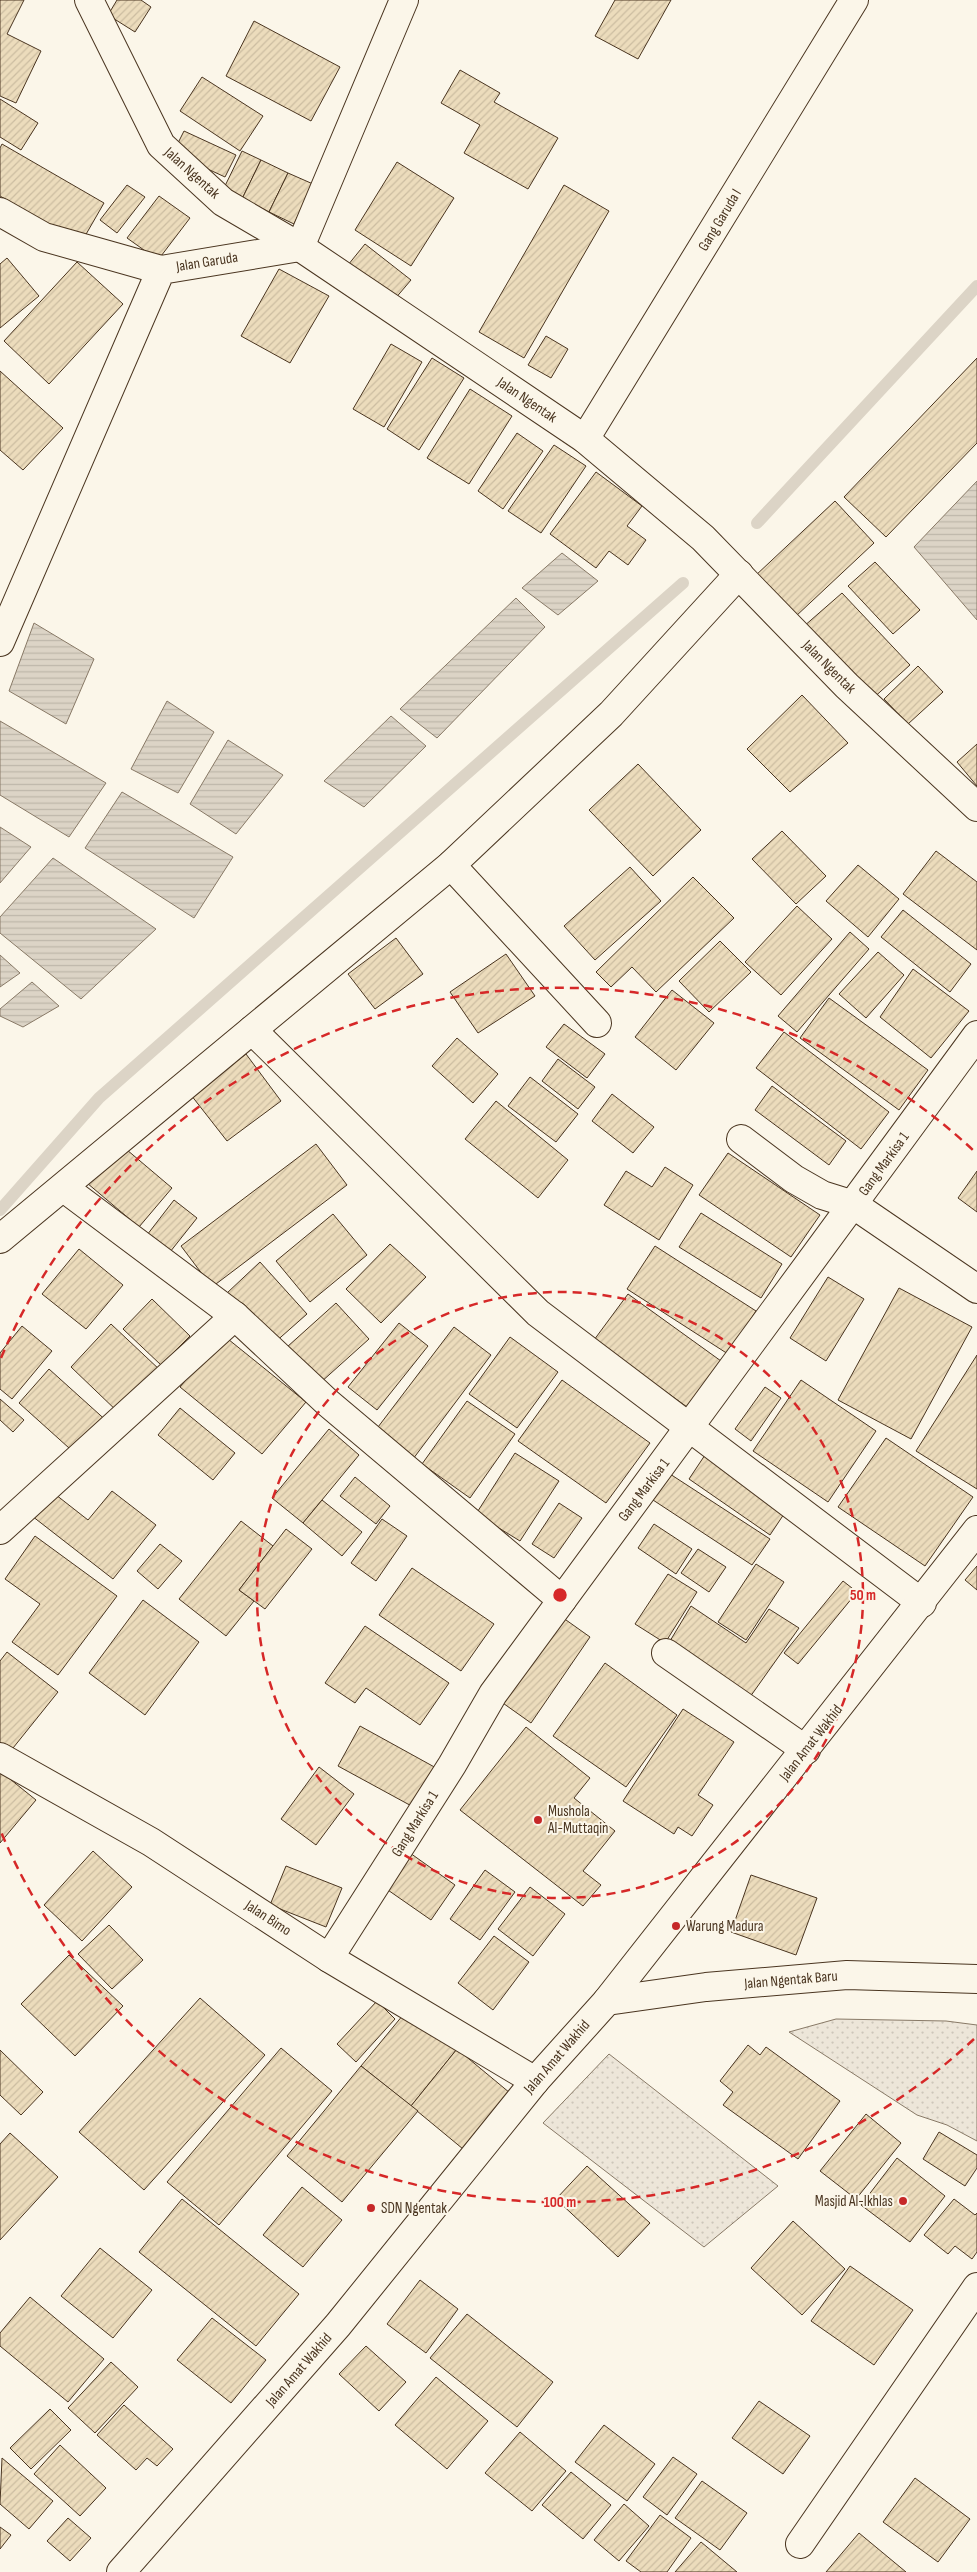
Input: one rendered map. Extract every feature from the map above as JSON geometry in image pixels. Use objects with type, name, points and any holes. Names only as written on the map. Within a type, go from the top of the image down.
[{"type":"street","name":"Jalan Ngentak","points":[[89,0],[161,146],[223,202],[300,247],[585,439],[703,538],[847,686],[977,807]]},
{"type":"street","points":[[300,247],[404,0]]},
{"type":"street","name":"Gang Garuda I","points":[[585,439],[854,0]]},
{"type":"street","points":[[0,212],[44,238],[161,270]]},
{"type":"street","name":"Jalan Garuda","points":[[0,642],[161,270],[300,247]]},
{"type":"street","points":[[0,1239],[64,1188],[451,865],[610,714],[739,574]]},
{"type":"street","points":[[451,865],[597,1023]]},
{"type":"street","points":[[252,1030],[538,1313],[922,1603]]},
{"type":"street","name":"Gang Markisa 1","points":[[329,1958],[442,1781],[493,1694],[854,1205],[977,1034]]},
{"type":"street","points":[[741,1139],[794,1179],[822,1195],[854,1205],[977,1289]]},
{"type":"street","points":[[64,1188],[235,1316],[328,1403],[562,1600]]},
{"type":"street","points":[[0,1530],[235,1316]]},
{"type":"street","name":"Jalan Amat Wakhid","points":[[120,2572],[338,2325],[534,2081],[607,2001],[922,1603],[977,1530]]},
{"type":"street","points":[[666,1653],[806,1750]]},
{"type":"street","name":"Jalan Bimo","points":[[0,1757],[151,1842],[329,1958],[534,2081]]},
{"type":"street","name":"Jalan Ngentak Baru","points":[[607,2001],[706,1987],[847,1975],[977,1978]]},
{"type":"street","points":[[800,2544],[977,2286]]},
{"type":"shaded area","points":[[977,481],[977,620],[914,547]]},
{"type":"shaded area","points":[[562,553],[598,581],[558,615],[522,588]]},
{"type":"shaded area","points":[[516,598],[545,627],[437,738],[400,709]]},
{"type":"shaded area","points":[[34,623],[94,659],[66,724],[9,691]]},
{"type":"shaded area","points":[[167,701],[214,732],[178,793],[131,769]]},
{"type":"shaded area","points":[[391,716],[426,746],[364,807],[324,781]]},
{"type":"shaded area","points":[[0,721],[106,783],[69,837],[0,795]]},
{"type":"shaded area","points":[[228,740],[283,775],[236,834],[190,804]]},
{"type":"shaded area","points":[[122,792],[233,857],[194,918],[85,848]]},
{"type":"shaded area","points":[[0,827],[31,847],[0,883]]},
{"type":"shaded area","points":[[53,858],[156,929],[81,999],[0,933],[0,917]]},
{"type":"shaded area","points":[[0,955],[20,973],[0,987]]},
{"type":"shaded area","points":[[32,982],[59,1006],[23,1027],[0,1016],[0,1009]]},
{"type":"shaded area","points":[[836,2019],[946,2021],[977,2025],[977,2141],[947,2125],[917,2115],[789,2032]]},
{"type":"shaded area","points":[[609,2054],[778,2186],[704,2247],[543,2123]]},
{"type":"building","points":[[0,0],[24,0],[7,34],[41,51],[16,103],[0,96]]},
{"type":"building","points":[[117,0],[141,0],[151,7],[135,32],[108,15]]},
{"type":"building","points":[[615,0],[671,0],[638,59],[595,36]]},
{"type":"building","points":[[254,21],[340,67],[311,121],[226,76]]},
{"type":"building","points":[[460,70],[500,93],[494,102],[558,138],[528,189],[464,153],[480,125],[441,103]]},
{"type":"building","points":[[202,77],[263,116],[240,151],[180,111]]},
{"type":"building","points":[[0,99],[38,123],[21,150],[0,137]]},
{"type":"building","points":[[184,131],[236,155],[225,177],[173,153]]},
{"type":"building","points":[[2,144],[104,203],[81,243],[0,196],[0,148]]},
{"type":"building","points":[[242,151],[261,160],[242,199],[223,190]]},
{"type":"building","points":[[261,160],[288,173],[269,212],[242,199]]},
{"type":"building","points":[[397,162],[454,198],[411,266],[355,230]]},
{"type":"building","points":[[288,173],[313,184],[294,224],[269,212]]},
{"type":"building","points":[[127,185],[145,197],[117,233],[100,220]]},
{"type":"building","points":[[564,185],[609,211],[524,358],[479,332]]},
{"type":"building","points":[[159,196],[190,218],[158,260],[127,238]]},
{"type":"building","points":[[365,244],[411,280],[394,300],[348,265]]},
{"type":"building","points":[[7,258],[39,296],[0,328],[0,264]]},
{"type":"building","points":[[77,262],[123,304],[49,384],[4,341]]},
{"type":"building","points":[[279,269],[329,296],[290,363],[241,336]]},
{"type":"building","points":[[546,336],[568,349],[551,378],[528,365]]},
{"type":"building","points":[[391,344],[422,362],[384,427],[353,409]]},
{"type":"building","points":[[432,358],[464,378],[419,450],[387,429]]},
{"type":"building","points":[[977,358],[977,443],[886,537],[844,497]]},
{"type":"building","points":[[0,371],[63,428],[23,470],[0,450]]},
{"type":"building","points":[[470,389],[512,416],[469,484],[427,458]]},
{"type":"building","points":[[517,433],[543,451],[503,509],[478,491]]},
{"type":"building","points":[[554,445],[586,466],[541,533],[508,511]]},
{"type":"building","points":[[596,472],[642,506],[627,526],[646,540],[628,565],[609,551],[596,568],[550,534]]},
{"type":"building","points":[[835,501],[874,543],[795,617],[755,576]]},
{"type":"building","points":[[875,562],[920,610],[893,634],[848,586]]},
{"type":"building","points":[[842,593],[910,665],[871,700],[803,627]]},
{"type":"building","points":[[918,666],[943,692],[908,724],[884,699]]},
{"type":"building","points":[[802,695],[848,743],[790,792],[747,749]]},
{"type":"building","points":[[977,744],[977,786],[957,762]]},
{"type":"building","points":[[638,764],[701,830],[653,876],[589,810]]},
{"type":"building","points":[[782,831],[826,876],[796,904],[752,859]]},
{"type":"building","points":[[936,851],[977,882],[977,950],[903,894]]},
{"type":"building","points":[[858,865],[899,899],[868,937],[826,901]]},
{"type":"building","points":[[630,867],[661,901],[595,960],[564,926]]},
{"type":"building","points":[[693,877],[734,918],[656,992],[632,967],[611,987],[596,972]]},
{"type":"building","points":[[797,906],[832,939],[781,995],[745,962]]},
{"type":"building","points":[[903,910],[971,964],[950,992],[881,937]]},
{"type":"building","points":[[850,932],[869,949],[797,1032],[778,1016]]},
{"type":"building","points":[[396,938],[423,974],[375,1009],[348,974]]},
{"type":"building","points":[[720,941],[751,972],[709,1012],[679,981]]},
{"type":"building","points":[[878,952],[904,975],[866,1018],[839,994]]},
{"type":"building","points":[[506,954],[535,996],[478,1033],[450,992]]},
{"type":"building","points":[[913,969],[969,1011],[931,1058],[880,1017]]},
{"type":"building","points":[[672,990],[714,1023],[676,1070],[635,1037]]},
{"type":"building","points":[[829,998],[928,1070],[899,1110],[800,1038]]},
{"type":"building","points":[[564,1024],[605,1054],[587,1078],[546,1047]]},
{"type":"building","points":[[784,1032],[889,1112],[861,1149],[756,1068]]},
{"type":"building","points":[[457,1038],[498,1074],[473,1103],[432,1066]]},
{"type":"building","points":[[246,1054],[281,1101],[227,1141],[191,1095]]},
{"type":"building","points":[[558,1059],[595,1087],[578,1109],[542,1081]]},
{"type":"building","points":[[530,1077],[578,1114],[556,1142],[508,1106]]},
{"type":"building","points":[[772,1086],[846,1141],[829,1165],[755,1110]]},
{"type":"building","points":[[612,1094],[654,1127],[633,1153],[592,1121]]},
{"type":"building","points":[[496,1101],[568,1160],[538,1198],[465,1139]]},
{"type":"building","points":[[120,1144],[172,1188],[139,1227],[87,1183]]},
{"type":"building","points":[[316,1144],[347,1185],[212,1287],[181,1246]]},
{"type":"building","points":[[728,1153],[820,1215],[791,1257],[699,1195]]},
{"type":"building","points":[[665,1167],[693,1185],[659,1240],[604,1205],[626,1171],[652,1187]]},
{"type":"building","points":[[977,1171],[977,1212],[958,1198]]},
{"type":"building","points":[[174,1200],[197,1218],[170,1252],[147,1235]]},
{"type":"building","points":[[701,1213],[782,1264],[761,1298],[679,1247]]},
{"type":"building","points":[[333,1214],[367,1255],[310,1302],[276,1261]]},
{"type":"building","points":[[390,1244],[426,1277],[381,1323],[346,1289]]},
{"type":"building","points":[[655,1246],[756,1311],[728,1354],[627,1289]]},
{"type":"building","points":[[79,1249],[123,1285],[86,1329],[42,1294]]},
{"type":"building","points":[[260,1262],[307,1314],[273,1344],[227,1293]]},
{"type":"building","points":[[828,1277],[864,1299],[826,1361],[790,1338]]},
{"type":"building","points":[[899,1288],[972,1327],[911,1439],[838,1400]]},
{"type":"building","points":[[628,1294],[721,1361],[687,1407],[594,1340]]},
{"type":"building","points":[[152,1299],[190,1336],[161,1365],[123,1329]]},
{"type":"building","points":[[336,1303],[369,1339],[320,1383],[287,1347]]},
{"type":"building","points":[[399,1323],[428,1346],[377,1410],[348,1387]]},
{"type":"building","points":[[111,1324],[161,1371],[120,1414],[71,1367]]},
{"type":"building","points":[[22,1326],[52,1351],[12,1399],[0,1389],[0,1353]]},
{"type":"building","points":[[454,1327],[491,1355],[413,1459],[375,1431]]},
{"type":"building","points":[[223,1335],[306,1402],[262,1454],[180,1387]]},
{"type":"building","points":[[510,1337],[558,1372],[517,1428],[469,1394]]},
{"type":"building","points":[[977,1355],[977,1489],[916,1451]]},
{"type":"building","points":[[49,1369],[110,1424],[79,1457],[19,1403]]},
{"type":"building","points":[[562,1380],[650,1443],[606,1503],[518,1441]]},
{"type":"building","points":[[801,1380],[876,1431],[828,1502],[753,1451]]},
{"type":"building","points":[[765,1387],[781,1398],[751,1441],[735,1429]]},
{"type":"building","points":[[0,1399],[24,1420],[13,1432],[0,1420]]},
{"type":"building","points":[[467,1401],[515,1434],[470,1498],[422,1464]]},
{"type":"building","points":[[180,1408],[235,1453],[213,1480],[158,1435]]},
{"type":"building","points":[[329,1429],[359,1455],[303,1523],[272,1498]]},
{"type":"building","points":[[886,1438],[973,1497],[925,1566],[838,1507]]},
{"type":"building","points":[[515,1453],[559,1481],[520,1541],[476,1514]]},
{"type":"building","points":[[705,1455],[786,1511],[770,1535],[689,1479]]},
{"type":"building","points":[[670,1474],[770,1539],[752,1565],[653,1500]]},
{"type":"building","points":[[355,1477],[390,1506],[376,1524],[340,1496]]},
{"type":"building","points":[[51,1491],[88,1520],[112,1491],[156,1525],[113,1579],[32,1516]]},
{"type":"building","points":[[322,1500],[362,1532],[342,1556],[303,1523]]},
{"type":"building","points":[[559,1503],[582,1518],[554,1558],[532,1544]]},
{"type":"building","points":[[382,1519],[407,1536],[376,1581],[351,1563]]},
{"type":"building","points":[[241,1521],[273,1546],[239,1590],[254,1601],[226,1636],[179,1599]]},
{"type":"building","points":[[654,1524],[692,1549],[676,1574],[638,1548]]},
{"type":"building","points":[[286,1529],[312,1549],[265,1609],[239,1590]]},
{"type":"building","points":[[35,1536],[117,1596],[58,1675],[12,1642],[40,1604],[5,1579]]},
{"type":"building","points":[[160,1544],[182,1561],[158,1589],[137,1571]]},
{"type":"building","points":[[698,1549],[726,1567],[709,1592],[681,1573]]},
{"type":"building","points":[[756,1564],[784,1582],[746,1640],[718,1622]]},
{"type":"building","points":[[977,1566],[977,1590],[965,1580]]},
{"type":"building","points":[[412,1568],[494,1624],[461,1671],[379,1615]]},
{"type":"building","points":[[668,1574],[697,1592],[665,1643],[635,1624]]},
{"type":"building","points":[[843,1581],[857,1592],[798,1664],[784,1653]]},
{"type":"building","points":[[143,1600],[199,1642],[145,1715],[89,1673]]},
{"type":"building","points":[[691,1606],[746,1643],[769,1609],[799,1628],[750,1697],[667,1646]]},
{"type":"building","points":[[559,1615],[590,1637],[531,1723],[500,1701]]},
{"type":"building","points":[[365,1626],[449,1683],[420,1725],[366,1688],[355,1703],[325,1683]]},
{"type":"building","points":[[7,1652],[58,1692],[9,1753],[0,1746],[0,1661]]},
{"type":"building","points":[[605,1663],[677,1715],[626,1787],[553,1736]]},
{"type":"building","points":[[683,1709],[734,1742],[698,1795],[713,1805],[692,1836],[678,1827],[674,1834],[623,1801]]},
{"type":"building","points":[[360,1726],[438,1769],[417,1809],[338,1766]]},
{"type":"building","name":"Mushola Al-Muttaqin","points":[[526,1727],[590,1778],[574,1798],[615,1831],[583,1871],[601,1885],[583,1906],[460,1810]]},
{"type":"building","points":[[319,1767],[354,1794],[316,1845],[281,1819]]},
{"type":"building","points":[[0,1771],[36,1800],[0,1843]]},
{"type":"building","points":[[93,1851],[132,1887],[82,1941],[44,1905]]},
{"type":"building","points":[[410,1853],[455,1885],[431,1920],[385,1888]]},
{"type":"building","points":[[286,1866],[342,1888],[326,1927],[270,1905]]},
{"type":"building","points":[[485,1870],[515,1892],[480,1940],[450,1919]]},
{"type":"building","points":[[751,1875],[817,1898],[796,1955],[731,1932]]},
{"type":"building","points":[[530,1887],[565,1914],[533,1956],[498,1929]]},
{"type":"building","points":[[109,1925],[143,1960],[112,1989],[78,1954]]},
{"type":"building","points":[[494,1936],[529,1962],[493,2010],[458,1983]]},
{"type":"building","points":[[69,1955],[123,2006],[75,2056],[21,2004]]},
{"type":"building","points":[[200,1998],[265,2055],[144,2190],[79,2132]]},
{"type":"building","points":[[377,2001],[395,2019],[356,2062],[337,2044]]},
{"type":"building","points":[[408,2009],[457,2049],[411,2106],[361,2066]]},
{"type":"building","points":[[748,2045],[760,2055],[766,2047],[840,2101],[798,2159],[723,2105],[733,2092],[720,2081]]},
{"type":"building","points":[[281,2048],[332,2091],[219,2225],[167,2182]]},
{"type":"building","points":[[457,2049],[510,2093],[463,2149],[411,2106]]},
{"type":"building","points":[[0,2050],[43,2092],[21,2115],[0,2095]]},
{"type":"building","points":[[361,2066],[418,2111],[342,2202],[287,2156]]},
{"type":"building","points":[[866,2114],[901,2143],[856,2199],[820,2171]]},
{"type":"building","points":[[939,2132],[977,2155],[977,2168],[965,2186],[923,2159]]},
{"type":"building","points":[[10,2133],[58,2177],[0,2240],[0,2144]]},
{"type":"building","name":"Masjid Al-Ikhlas","points":[[897,2158],[945,2196],[910,2242],[861,2205]]},
{"type":"building","points":[[587,2166],[650,2223],[618,2257],[556,2199]]},
{"type":"building","points":[[302,2187],[342,2220],[303,2267],[263,2235]]},
{"type":"building","points":[[182,2199],[299,2294],[256,2346],[139,2252]]},
{"type":"building","points":[[954,2199],[975,2215],[977,2213],[977,2252],[972,2259],[955,2246],[948,2254],[924,2235]]},
{"type":"building","points":[[793,2221],[845,2269],[802,2315],[751,2268]]},
{"type":"building","points":[[100,2248],[152,2290],[113,2338],[61,2296]]},
{"type":"building","points":[[850,2266],[913,2310],[874,2365],[811,2321]]},
{"type":"building","points":[[420,2280],[458,2309],[426,2353],[387,2324]]},
{"type":"building","points":[[30,2297],[104,2359],[68,2402],[0,2346],[0,2333]]},
{"type":"building","points":[[467,2314],[553,2382],[517,2427],[430,2358]]},
{"type":"building","points":[[212,2318],[266,2360],[231,2403],[177,2360]]},
{"type":"building","points":[[366,2346],[406,2382],[379,2411],[339,2374]]},
{"type":"building","points":[[111,2362],[138,2387],[95,2433],[68,2408]]},
{"type":"building","points":[[436,2377],[488,2421],[447,2469],[395,2425]]},
{"type":"building","points":[[759,2401],[810,2436],[783,2474],[732,2438]]},
{"type":"building","points":[[124,2405],[173,2449],[157,2466],[147,2458],[136,2470],[97,2435]]},
{"type":"building","points":[[50,2409],[71,2430],[31,2469],[10,2448]]},
{"type":"building","points":[[604,2425],[655,2464],[627,2501],[575,2462]]},
{"type":"building","points":[[520,2432],[566,2471],[532,2511],[485,2473]]},
{"type":"building","points":[[60,2445],[106,2488],[80,2516],[34,2474]]},
{"type":"building","points":[[673,2457],[697,2474],[667,2515],[643,2497]]},
{"type":"building","points":[[2,2458],[53,2501],[29,2529],[0,2504]]},
{"type":"building","points":[[571,2472],[611,2505],[583,2539],[542,2505]]},
{"type":"building","points":[[915,2478],[970,2519],[938,2562],[883,2522]]},
{"type":"building","points":[[702,2481],[747,2513],[720,2550],[675,2518]]},
{"type":"building","points":[[624,2504],[649,2526],[619,2561],[594,2540]]},
{"type":"building","points":[[660,2515],[691,2538],[667,2572],[641,2572],[626,2561]]},
{"type":"building","points":[[68,2518],[91,2538],[70,2561],[47,2541]]},
{"type":"building","points":[[0,2527],[11,2535],[0,2549]]},
{"type":"building","points":[[859,2533],[906,2572],[826,2572]]},
{"type":"building","points":[[701,2542],[737,2572],[675,2572]]},
{"type":"waterway","points":[[757,523],[977,286]]},
{"type":"waterway","points":[[0,1210],[99,1098],[683,583]]},
{"type":"place","name":"Mushola Al-Muttaqin","points":[[538,1820]]},
{"type":"place","name":"Warung Madura","points":[[676,1926]]},
{"type":"place","name":"Masjid Al-Ikhlas","points":[[903,2201]]},
{"type":"place","name":"SDN Ngentak","points":[[371,2208]]}]
